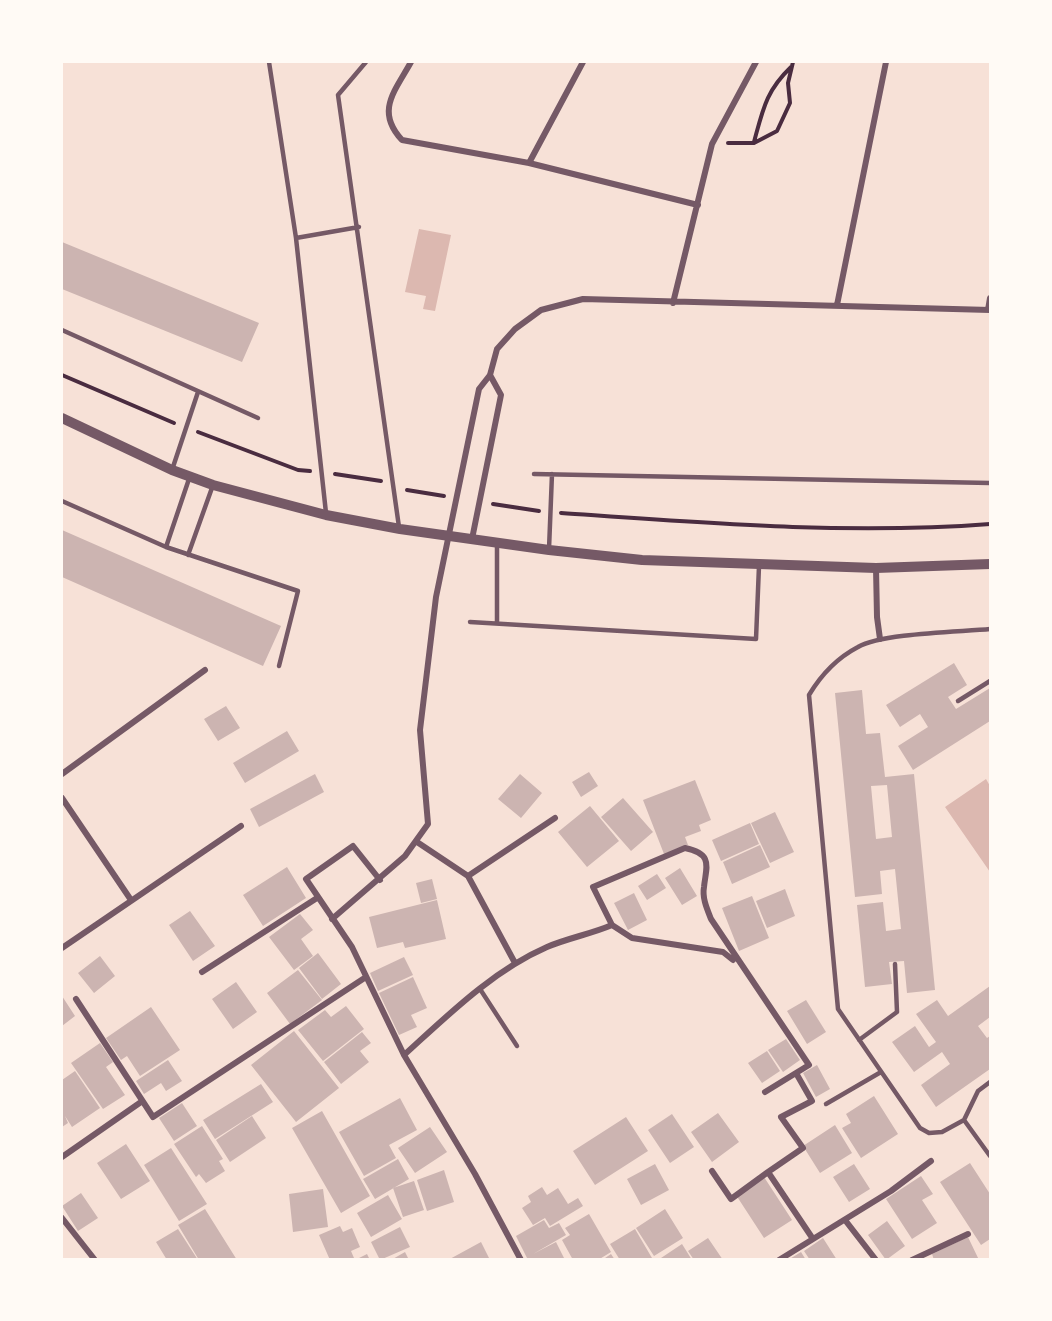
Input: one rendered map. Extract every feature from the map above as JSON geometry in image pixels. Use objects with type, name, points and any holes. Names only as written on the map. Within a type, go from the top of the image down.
[{"type":"street","points":[[411,62],[387,104],[389,127],[402,140],[529,163],[698,205]]},
{"type":"street","points":[[529,163],[583,62]]},
{"type":"street","points":[[673,303],[712,144],[756,62]]},
{"type":"street","points":[[837,305],[886,62]]},
{"type":"street","points":[[332,919],[380,880],[417,842],[428,824],[420,730],[436,597],[479,388],[490,375],[497,349],[515,329],[541,309],[583,299],[989,310],[990,298]]},
{"type":"street","points":[[472,539],[501,395],[490,375]]},
{"type":"street","points":[[62,418],[172,470],[213,485],[326,516],[400,529],[549,550],[642,560],[759,566],[876,568],[990,564]]},
{"type":"street","points":[[876,568],[877,618],[880,639]]},
{"type":"street","points":[[62,774],[205,670]]},
{"type":"street","points":[[62,798],[130,900]]},
{"type":"street","points":[[468,876],[555,818]]},
{"type":"street","points":[[62,948],[241,826]]},
{"type":"street","points":[[417,842],[468,876],[515,963]]},
{"type":"street","points":[[380,880],[353,846],[306,879],[352,947],[404,1055],[475,1174],[521,1260]]},
{"type":"street","points":[[738,964],[723,952],[632,938],[612,925],[593,888],[685,848],[694,850],[704,857],[709,869],[704,887],[707,909],[738,964],[809,1065],[765,1092]]},
{"type":"street","points":[[202,972],[317,898]]},
{"type":"street","points":[[404,1055],[480,989],[515,963],[547,947],[612,925]]},
{"type":"street","points":[[75,999],[153,1117],[366,977]]},
{"type":"street","points":[[712,1171],[731,1199],[803,1148],[781,1118],[812,1101],[796,1073]]},
{"type":"street","points":[[62,1157],[141,1102]]},
{"type":"street","points":[[779,1260],[845,1220],[931,1161]]},
{"type":"street","points":[[768,1172],[813,1239]]},
{"type":"street","points":[[62,1218],[95,1260]]},
{"type":"street","points":[[845,1220],[876,1260]]},
{"type":"street","points":[[912,1260],[968,1234]]},
{"type":"lane","points":[[269,62],[296,238],[326,516]]},
{"type":"lane","points":[[366,62],[338,95],[359,228],[400,529]]},
{"type":"lane","points":[[296,238],[359,228]]},
{"type":"lane","points":[[62,330],[258,418]]},
{"type":"lane","points":[[172,470],[198,392]]},
{"type":"lane","points":[[534,474],[990,483]]},
{"type":"lane","points":[[549,550],[552,474]]},
{"type":"lane","points":[[166,547],[190,476]]},
{"type":"lane","points":[[188,555],[213,485]]},
{"type":"lane","points":[[62,501],[166,547],[298,591],[279,666]]},
{"type":"lane","points":[[497,542],[497,623]]},
{"type":"lane","points":[[470,622],[756,639],[759,566]]},
{"type":"lane","points":[[990,629],[880,639],[858,646],[822,674],[809,695],[838,1009],[920,1128],[929,1133],[942,1132],[964,1120],[978,1091],[990,1082]]},
{"type":"lane","points":[[958,700],[990,681]]},
{"type":"lane","points":[[860,1040],[897,1012],[895,964]]},
{"type":"lane","points":[[480,989],[517,1046]]},
{"type":"lane","points":[[826,1104],[881,1072]]},
{"type":"lane","points":[[964,1120],[990,1156]]},
{"type":"path","points":[[754,142],[767,95],[774,83],[793,64]]},
{"type":"path","points":[[712,144],[754,142],[777,131],[790,103],[788,83],[793,64]]},
{"type":"path","points":[[62,375],[187,428],[297,470],[393,482],[410,491],[457,498]]},
{"type":"path","points":[[480,502],[551,513],[781,527],[920,530],[990,524]]},
{"type":"shaded area","points":[[419,229],[451,235],[435,311],[423,309],[426,296],[405,292]]},
{"type":"shaded area","points":[[986,779],[990,786],[990,872],[945,807]]},
{"type":"building","points":[[62,242],[259,323],[242,362],[62,289]]},
{"type":"building","points":[[62,530],[281,626],[263,666],[62,577]]},
{"type":"building","points":[[954,663],[967,685],[948,697],[956,709],[990,688],[990,721],[913,770],[898,746],[928,727],[920,714],[900,727],[886,705]]},
{"type":"building","points":[[862,690],[866,734],[880,733],[885,777],[914,774],[935,990],[907,993],[904,961],[889,962],[892,984],[865,987],[857,905],[883,902],[886,931],[901,929],[895,869],[880,871],[882,894],[855,897],[835,693]],"holes":[[[887,785],[892,837],[876,839],[871,786]]]},
{"type":"building","points":[[226,706],[240,728],[218,741],[204,719]]},
{"type":"building","points":[[287,731],[299,751],[245,783],[233,763]]},
{"type":"building","points":[[589,772],[598,786],[581,797],[572,782]]},
{"type":"building","points":[[315,774],[324,792],[259,827],[250,809]]},
{"type":"building","points":[[520,774],[542,793],[521,818],[498,799]]},
{"type":"building","points":[[695,780],[711,820],[699,825],[701,831],[685,837],[688,845],[664,854],[643,800]]},
{"type":"building","points":[[623,798],[653,832],[631,851],[601,817]]},
{"type":"building","points":[[590,806],[619,841],[587,867],[558,832]]},
{"type":"building","points":[[775,812],[794,852],[770,863],[751,823]]},
{"type":"building","points":[[750,823],[759,844],[721,861],[712,840]]},
{"type":"building","points":[[760,845],[770,867],[732,884],[723,862]]},
{"type":"building","points":[[287,867],[306,898],[263,926],[243,895]]},
{"type":"building","points":[[680,868],[697,896],[682,905],[665,878]]},
{"type":"building","points":[[657,874],[666,888],[647,900],[638,886]]},
{"type":"building","points":[[432,879],[437,899],[421,903],[416,883]]},
{"type":"building","points":[[785,889],[795,916],[767,928],[756,901]]},
{"type":"building","points":[[634,893],[647,920],[628,930],[614,903]]},
{"type":"building","points":[[752,896],[769,938],[739,951],[722,908]]},
{"type":"building","points":[[437,900],[446,939],[405,948],[403,942],[377,948],[369,917]]},
{"type":"building","points":[[190,911],[215,946],[193,961],[169,925]]},
{"type":"building","points":[[300,914],[313,930],[301,939],[313,956],[294,970],[269,937]]},
{"type":"building","points":[[318,953],[341,984],[322,999],[299,968]]},
{"type":"building","points":[[100,956],[115,976],[94,993],[78,973]]},
{"type":"building","points":[[404,957],[413,975],[378,991],[370,973]]},
{"type":"building","points":[[298,970],[322,1000],[290,1024],[267,993]]},
{"type":"building","points":[[413,977],[427,1008],[411,1015],[417,1027],[399,1035],[379,993]]},
{"type":"building","points":[[236,982],[257,1012],[233,1029],[212,999]]},
{"type":"building","points":[[990,986],[990,1017],[978,1026],[987,1038],[990,1036],[990,1069],[936,1107],[921,1085],[950,1064],[942,1052],[914,1072],[892,1042],[915,1026],[929,1047],[936,1042],[916,1014],[937,1000],[948,1016]]},
{"type":"building","points":[[62,996],[75,1016],[62,1026]]},
{"type":"building","points":[[806,1000],[826,1032],[807,1044],[787,1011]]},
{"type":"building","points":[[346,1006],[364,1029],[323,1061],[298,1030],[325,1010],[331,1017]]},
{"type":"building","points":[[151,1007],[180,1050],[140,1076],[127,1056],[121,1060],[106,1038]]},
{"type":"building","points":[[294,1031],[339,1088],[296,1122],[251,1065]]},
{"type":"building","points":[[362,1032],[371,1043],[360,1051],[369,1062],[341,1084],[324,1062]]},
{"type":"building","points":[[786,1039],[800,1060],[783,1072],[768,1050]]},
{"type":"building","points":[[100,1043],[113,1062],[106,1067],[125,1095],[103,1109],[71,1063]]},
{"type":"building","points":[[767,1051],[780,1071],[762,1083],[748,1063]]},
{"type":"building","points":[[168,1060],[182,1081],[166,1091],[161,1083],[144,1094],[136,1081]]},
{"type":"building","points":[[817,1065],[830,1089],[816,1097],[803,1073]]},
{"type":"building","points":[[75,1071],[100,1108],[72,1127],[65,1116],[68,1123],[62,1127],[62,1080]]},
{"type":"building","points":[[261,1084],[273,1102],[215,1139],[203,1120]]},
{"type":"building","points":[[874,1096],[898,1134],[861,1158],[842,1128],[851,1123],[846,1114]]},
{"type":"building","points":[[400,1098],[417,1130],[389,1145],[396,1158],[364,1176],[339,1132]]},
{"type":"building","points":[[182,1103],[197,1126],[174,1141],[159,1118]]},
{"type":"building","points":[[322,1111],[370,1196],[341,1213],[292,1128]]},
{"type":"building","points":[[718,1113],[739,1142],[712,1162],[691,1132]]},
{"type":"building","points":[[672,1114],[694,1147],[670,1163],[648,1130]]},
{"type":"building","points":[[252,1116],[266,1138],[230,1162],[216,1140]]},
{"type":"building","points":[[626,1117],[648,1151],[595,1185],[573,1151]]},
{"type":"building","points":[[835,1125],[852,1153],[820,1173],[803,1146]]},
{"type":"building","points":[[202,1126],[223,1159],[219,1161],[225,1171],[206,1183],[199,1174],[196,1177],[174,1144]]},
{"type":"building","points":[[430,1127],[447,1152],[415,1173],[398,1148]]},
{"type":"building","points":[[126,1144],[150,1181],[121,1199],[97,1163]]},
{"type":"building","points":[[171,1148],[207,1204],[179,1221],[144,1165]]},
{"type":"building","points":[[398,1159],[409,1179],[375,1199],[363,1179]]},
{"type":"building","points":[[970,1163],[990,1194],[990,1239],[981,1245],[940,1182]]},
{"type":"building","points":[[655,1164],[669,1190],[641,1205],[627,1179]]},
{"type":"building","points":[[854,1164],[870,1189],[849,1202],[833,1177]]},
{"type":"building","points":[[444,1170],[454,1202],[427,1211],[417,1180]]},
{"type":"building","points":[[921,1176],[933,1194],[922,1200],[937,1223],[912,1239],[886,1199]]},
{"type":"building","points":[[764,1177],[792,1220],[764,1238],[736,1195]]},
{"type":"building","points":[[414,1181],[424,1210],[403,1217],[393,1188]]},
{"type":"building","points":[[542,1187],[547,1195],[558,1188],[568,1204],[578,1198],[583,1206],[550,1226],[545,1218],[533,1225],[522,1208],[531,1202],[528,1196]]},
{"type":"building","points":[[323,1189],[328,1227],[293,1232],[289,1194]]},
{"type":"building","points":[[81,1193],[98,1218],[78,1231],[62,1206]]},
{"type":"building","points":[[388,1195],[402,1219],[371,1237],[357,1213]]},
{"type":"building","points":[[205,1209],[237,1260],[199,1260],[178,1225]]},
{"type":"building","points":[[665,1209],[683,1238],[654,1256],[636,1228]]},
{"type":"building","points":[[589,1214],[611,1252],[598,1260],[573,1260],[562,1240],[570,1235],[565,1228]]},
{"type":"building","points":[[544,1220],[549,1228],[559,1223],[566,1235],[533,1254],[556,1242],[565,1260],[528,1260],[516,1236]]},
{"type":"building","points":[[887,1221],[905,1246],[886,1260],[868,1235]]},
{"type":"building","points":[[340,1226],[343,1232],[352,1228],[360,1247],[351,1251],[354,1258],[351,1260],[330,1260],[319,1235]]},
{"type":"building","points":[[400,1227],[410,1247],[380,1260],[371,1242]]},
{"type":"building","points":[[178,1229],[198,1260],[167,1260],[156,1242]]},
{"type":"building","points":[[635,1229],[652,1258],[650,1260],[620,1260],[610,1244]]},
{"type":"building","points":[[968,1237],[979,1260],[934,1260],[932,1254]]},
{"type":"building","points":[[708,1238],[723,1260],[694,1260],[688,1251]]},
{"type":"building","points":[[823,1238],[837,1260],[810,1260],[804,1251]]},
{"type":"building","points":[[481,1242],[490,1260],[448,1260]]},
{"type":"building","points":[[682,1244],[692,1260],[662,1260],[661,1258]]},
{"type":"building","points":[[405,1252],[409,1260],[391,1260]]},
{"type":"building","points":[[801,1252],[806,1260],[788,1260]]},
{"type":"building","points":[[367,1254],[370,1260],[355,1260]]},
{"type":"building","points":[[611,1254],[615,1260],[602,1260]]}]
